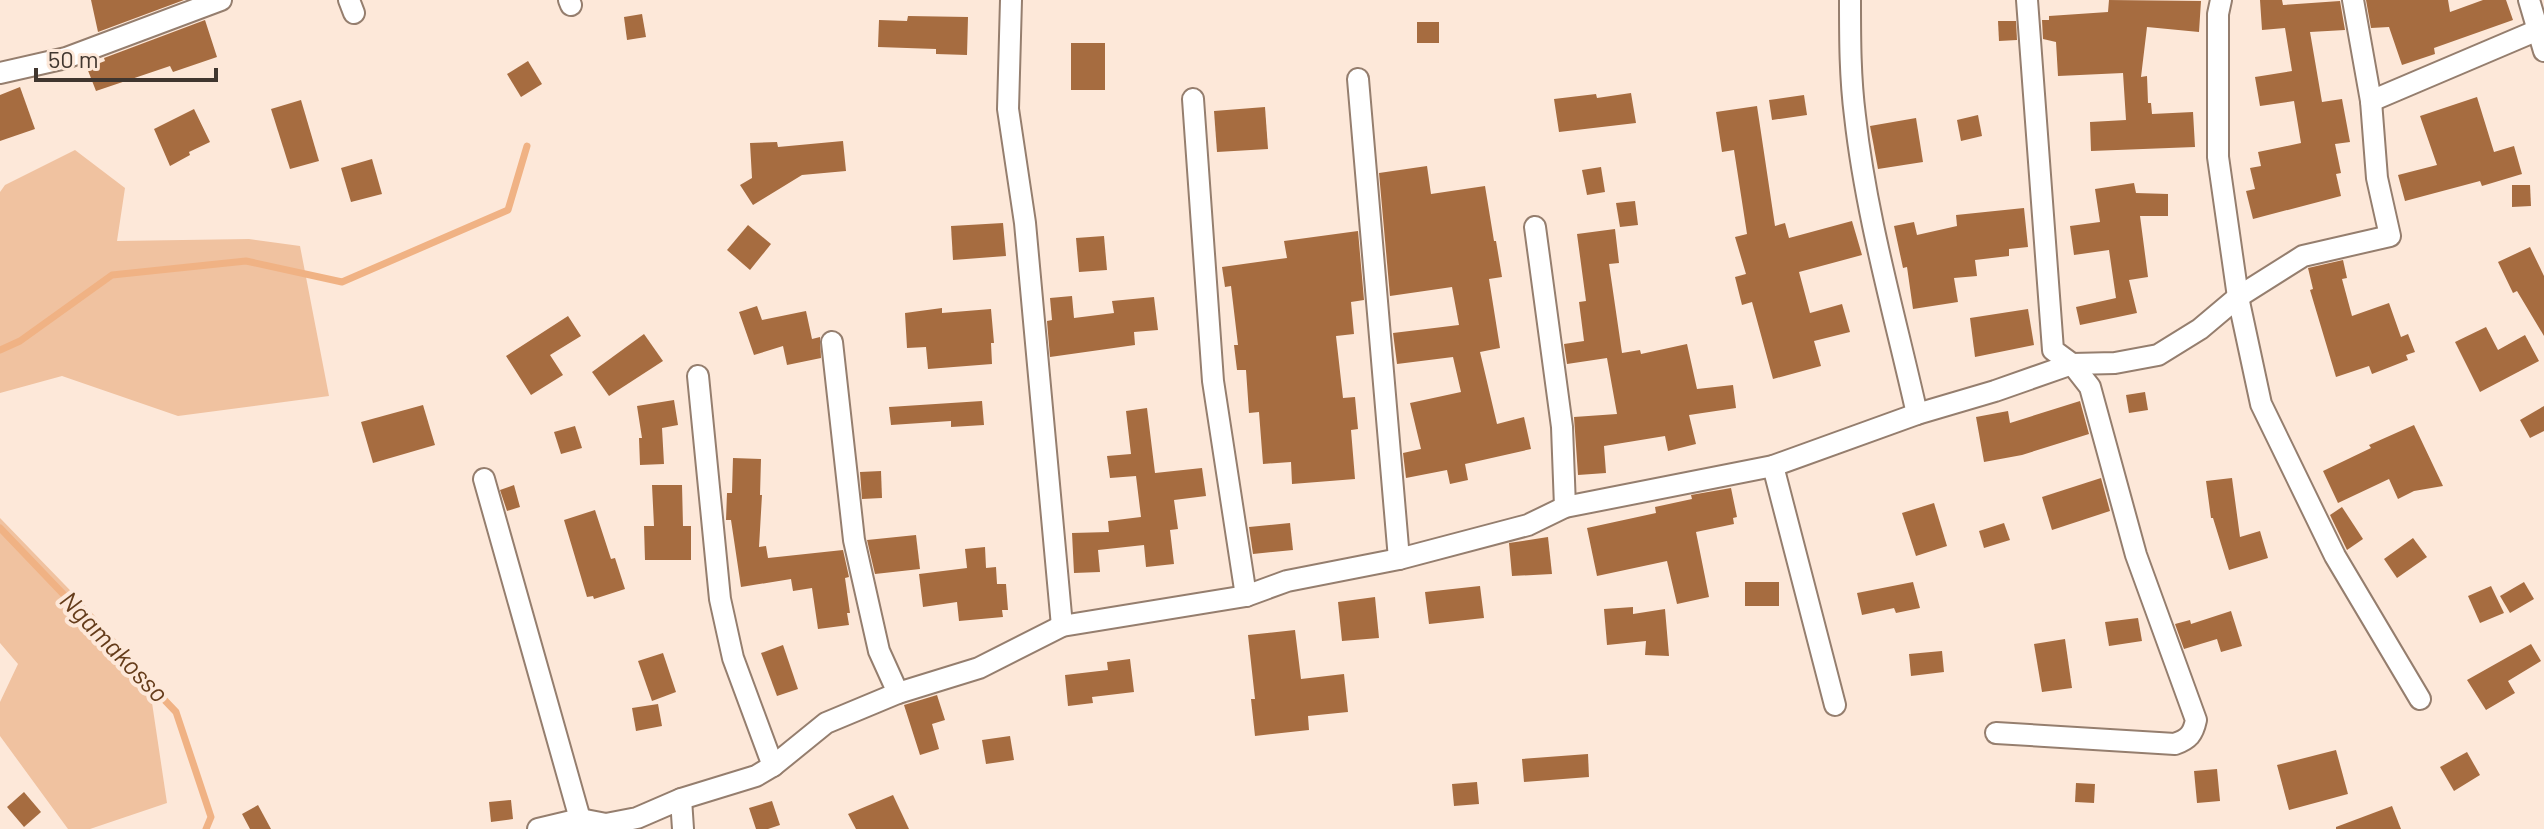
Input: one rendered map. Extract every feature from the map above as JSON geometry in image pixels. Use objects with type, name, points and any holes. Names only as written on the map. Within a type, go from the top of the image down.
[{"type":"street","points":[[0,73],[66,58],[221,0]]},
{"type":"street","points":[[1011,0],[1008,109],[1025,223],[1062,626]]},
{"type":"street","points":[[1850,0],[1854,101],[1863,170],[1917,414]]},
{"type":"street","points":[[1996,733],[2175,744],[2186,740],[2194,732],[2196,720],[2136,555],[2090,387],[2072,364],[2053,350],[2027,0]]},
{"type":"street","points":[[2221,0],[2218,14],[2218,157],[2238,297],[2261,404],[2335,556],[2420,699]]},
{"type":"street","points":[[538,829],[580,819],[606,824],[637,818],[681,799],[756,776],[826,723],[898,693],[979,668],[1062,626],[1246,596],[1287,581],[1399,559],[1528,525],[1565,507],[1773,466],[1917,414],[2072,364],[2115,363],[2158,355],[2200,329],[2238,297],[2303,256],[2390,236],[2377,178],[2371,101],[2353,0]]},
{"type":"street","points":[[2529,0],[2544,51]]},
{"type":"street","points":[[2371,101],[2538,30]]},
{"type":"street","points":[[1358,79],[1399,559]]},
{"type":"street","points":[[1193,99],[1213,381],[1246,596]]},
{"type":"street","points":[[1535,227],[1562,427],[1565,507]]},
{"type":"street","points":[[832,342],[854,540],[879,651],[898,693]]},
{"type":"street","points":[[698,376],[720,599],[733,658],[773,766]]},
{"type":"street","points":[[1773,466],[1835,705]]},
{"type":"street","points":[[484,479],[580,819]]},
{"type":"street","points":[[681,799],[683,829]]},
{"type":"shaded area","points":[[75,150],[125,188],[117,241],[249,239],[300,246],[329,396],[178,416],[62,376],[0,393],[0,192],[5,185]]},
{"type":"shaded area","points":[[0,518],[148,676],[167,803],[90,829],[68,829],[0,736],[0,702],[18,664],[0,643]]},
{"type":"building","points":[[91,0],[184,0],[98,32]]},
{"type":"building","points":[[2109,0],[2201,1],[2199,32],[2147,27],[2141,77],[2147,76],[2148,103],[2151,103],[2152,114],[2193,112],[2195,147],[2091,151],[2090,122],[2126,120],[2123,73],[2058,76],[2056,42],[2043,39],[2042,20],[2049,20],[2049,16],[2108,12]]},
{"type":"building","points":[[2260,0],[2282,0],[2283,5],[2340,1],[2345,30],[2310,32],[2322,102],[2342,99],[2350,142],[2335,144],[2341,173],[2336,174],[2341,196],[2253,219],[2246,191],[2255,189],[2250,168],[2261,166],[2258,152],[2301,143],[2294,101],[2260,106],[2255,77],[2292,71],[2285,28],[2262,30]]},
{"type":"building","points":[[2366,0],[2448,0],[2450,12],[2483,0],[2506,0],[2513,20],[2434,48],[2435,54],[2402,65],[2389,27],[2371,28]]},
{"type":"building","points":[[642,14],[646,37],[627,40],[624,17]]},
{"type":"building","points":[[908,16],[968,17],[967,55],[936,54],[936,49],[878,47],[879,20],[907,21]]},
{"type":"building","points":[[205,20],[217,57],[173,72],[170,66],[96,91],[87,68],[105,61],[104,58]]},
{"type":"building","points":[[1998,21],[2016,21],[2017,40],[1999,41]]},
{"type":"building","points":[[1417,22],[1439,22],[1439,43],[1417,43]]},
{"type":"building","points":[[1071,43],[1105,43],[1105,90],[1071,90]]},
{"type":"building","points":[[528,61],[542,84],[521,97],[507,74]]},
{"type":"building","points":[[20,87],[35,129],[0,141],[0,95]]},
{"type":"building","points":[[1631,93],[1636,123],[1559,132],[1554,99]]},
{"type":"building","points":[[1804,95],[1807,115],[1772,120],[1769,100]]},
{"type":"building","points":[[2477,97],[2494,152],[2514,146],[2522,174],[2482,186],[2480,181],[2405,201],[2398,175],[2437,165],[2420,116]]},
{"type":"building","points":[[301,100],[319,161],[290,169],[271,109]]},
{"type":"building","points":[[1757,106],[1775,226],[1785,223],[1789,238],[1852,221],[1862,255],[1799,272],[1810,313],[1842,304],[1850,332],[1814,341],[1821,366],[1773,379],[1752,302],[1742,305],[1735,277],[1746,274],[1735,237],[1747,234],[1734,150],[1722,152],[1716,112]]},
{"type":"building","points":[[1265,107],[1268,149],[1217,152],[1214,111]]},
{"type":"building","points":[[194,109],[210,142],[170,166],[154,129]]},
{"type":"building","points":[[1978,115],[1982,136],[1961,141],[1957,120]]},
{"type":"building","points":[[1916,118],[1923,162],[1878,169],[1870,126]]},
{"type":"building","points":[[843,141],[846,171],[802,175],[753,205],[740,185],[752,178],[750,143],[777,142],[778,147]]},
{"type":"building","points":[[372,159],[382,194],[351,202],[341,168]]},
{"type":"building","points":[[1427,166],[1431,194],[1485,186],[1502,277],[1489,279],[1500,348],[1480,352],[1497,424],[1524,417],[1531,449],[1465,464],[1468,480],[1450,484],[1447,470],[1406,478],[1403,453],[1421,449],[1410,403],[1461,392],[1453,357],[1397,364],[1393,333],[1459,325],[1452,287],[1390,296],[1379,173]]},
{"type":"building","points":[[1601,167],[1605,192],[1587,195],[1582,170]]},
{"type":"building","points":[[2134,183],[2136,193],[2168,194],[2168,216],[2140,216],[2148,277],[2129,280],[2137,313],[2080,325],[2076,307],[2116,298],[2109,250],[2074,255],[2070,226],[2100,222],[2095,189]]},
{"type":"building","points":[[2512,185],[2530,185],[2531,206],[2512,207]]},
{"type":"building","points":[[1635,201],[1638,225],[1620,227],[1616,203]]},
{"type":"building","points":[[2024,208],[2028,247],[2009,249],[2009,256],[1975,260],[1977,276],[1954,278],[1958,302],[1913,309],[1907,267],[1903,268],[1894,226],[1914,222],[1917,235],[1957,226],[1956,215]]},
{"type":"building","points":[[1003,223],[1006,256],[953,260],[951,226]]},
{"type":"building","points":[[748,225],[771,244],[750,270],[727,250]]},
{"type":"building","points":[[1615,229],[1619,263],[1609,264],[1622,353],[1640,350],[1641,354],[1687,344],[1697,389],[1733,385],[1736,408],[1689,415],[1696,444],[1668,451],[1665,436],[1604,446],[1606,473],[1578,475],[1574,417],[1617,414],[1607,358],[1567,364],[1564,344],[1584,341],[1579,302],[1586,301],[1577,234]]},
{"type":"building","points":[[1358,231],[1364,300],[1351,302],[1354,334],[1336,336],[1343,398],[1355,397],[1358,429],[1351,430],[1355,479],[1292,484],[1291,462],[1263,464],[1259,412],[1249,413],[1246,370],[1237,370],[1234,345],[1238,345],[1231,286],[1225,287],[1222,267],[1287,258],[1284,241]]},
{"type":"building","points":[[1104,236],[1107,270],[1079,272],[1076,238]]},
{"type":"building","points":[[2530,247],[2544,276],[2544,336],[2517,291],[2513,293],[2498,262]]},
{"type":"building","points":[[2343,260],[2347,278],[2342,279],[2352,316],[2389,303],[2401,337],[2408,334],[2415,352],[2406,355],[2408,360],[2372,374],[2369,366],[2336,377],[2310,290],[2313,289],[2308,268]]},
{"type":"building","points":[[1072,296],[1074,318],[1114,313],[1112,301],[1154,297],[1158,330],[1134,332],[1135,345],[1050,357],[1047,321],[1052,320],[1050,298]]},
{"type":"building","points":[[757,306],[762,320],[806,311],[812,339],[820,337],[821,358],[787,365],[783,346],[754,355],[739,312]]},
{"type":"building","points":[[942,308],[942,313],[991,309],[992,364],[928,369],[926,347],[907,348],[905,313]]},
{"type":"building","points":[[2028,309],[2034,345],[1975,357],[1970,318]]},
{"type":"building","points":[[568,316],[581,336],[550,355],[563,375],[531,395],[506,356]]},
{"type":"building","points":[[2486,327],[2498,350],[2525,335],[2539,361],[2480,392],[2455,342]]},
{"type":"building","points":[[644,334],[663,361],[609,396],[592,372]]},
{"type":"building","points":[[2145,392],[2148,410],[2129,413],[2126,395]]},
{"type":"building","points":[[674,400],[678,425],[662,428],[664,464],[640,465],[639,438],[642,438],[637,406]]},
{"type":"building","points":[[982,401],[984,425],[951,427],[951,421],[891,425],[889,407]]},
{"type":"building","points":[[2080,401],[2089,434],[2022,455],[1984,462],[1976,417],[2008,411],[2010,423]]},
{"type":"building","points":[[423,405],[435,445],[373,463],[361,422]]},
{"type":"building","points":[[2544,406],[2544,431],[2530,438],[2520,420]]},
{"type":"building","points":[[1147,408],[1155,473],[1202,468],[1206,496],[1174,500],[1178,529],[1170,530],[1174,564],[1146,567],[1144,545],[1098,550],[1100,572],[1074,573],[1072,533],[1109,532],[1108,521],[1141,517],[1136,476],[1110,478],[1107,456],[1131,454],[1126,411]]},
{"type":"building","points":[[2414,425],[2443,486],[2414,491],[2398,499],[2389,479],[2338,503],[2323,471],[2371,448],[2369,445]]},
{"type":"building","points":[[575,426],[582,448],[561,454],[554,432]]},
{"type":"building","points":[[733,458],[761,459],[759,547],[766,546],[768,558],[843,550],[849,577],[845,578],[849,625],[818,629],[812,588],[793,591],[791,579],[741,587],[731,520],[726,520],[727,493],[732,493]]},
{"type":"building","points":[[881,471],[882,498],[862,499],[860,472]]},
{"type":"building","points":[[2101,478],[2110,511],[2052,530],[2042,497]]},
{"type":"building","points":[[2232,478],[2240,537],[2260,531],[2268,558],[2229,570],[2211,518],[2206,481]]},
{"type":"building","points":[[514,485],[520,507],[507,511],[500,490]]},
{"type":"building","points":[[652,485],[682,485],[683,526],[691,526],[691,560],[645,560],[644,526],[654,526]]},
{"type":"building","points":[[1731,488],[1737,517],[1733,518],[1734,524],[1696,532],[1709,597],[1677,604],[1667,561],[1597,576],[1587,528],[1656,513],[1655,507],[1692,499],[1691,495]]},
{"type":"building","points":[[1934,503],[1947,546],[1916,556],[1902,513]]},
{"type":"building","points":[[2342,507],[2363,539],[2347,550],[2330,515]]},
{"type":"building","points":[[595,510],[611,559],[615,558],[625,589],[594,599],[593,596],[587,597],[564,520]]},
{"type":"building","points":[[1290,523],[1293,550],[1253,554],[1249,527]]},
{"type":"building","points":[[2004,523],[2010,540],[1984,548],[1979,531]]},
{"type":"building","points":[[916,535],[920,569],[875,574],[867,540]]},
{"type":"building","points":[[1548,537],[1552,574],[1512,576],[1509,543]]},
{"type":"building","points":[[2413,538],[2427,557],[2397,578],[2384,559]]},
{"type":"building","points":[[985,547],[986,568],[996,567],[997,584],[1006,584],[1008,610],[1002,610],[1003,617],[959,621],[957,602],[923,607],[919,574],[967,568],[965,549]]},
{"type":"building","points":[[1745,582],[1779,582],[1779,606],[1745,606]]},
{"type":"building","points":[[1913,582],[1920,608],[1896,613],[1894,608],[1862,615],[1857,593]]},
{"type":"building","points":[[2524,582],[2534,599],[2510,613],[2500,596]]},
{"type":"building","points":[[1480,586],[1484,618],[1429,624],[1425,592]]},
{"type":"building","points":[[2491,586],[2504,613],[2480,623],[2468,596]]},
{"type":"building","points":[[1375,597],[1379,638],[1342,641],[1338,602]]},
{"type":"building","points":[[1633,607],[1633,614],[1665,609],[1669,656],[1645,655],[1646,641],[1607,645],[1604,609]]},
{"type":"building","points":[[2231,611],[2242,646],[2221,652],[2217,639],[2184,649],[2175,624],[2190,620],[2191,624]]},
{"type":"building","points":[[2138,618],[2142,641],[2109,646],[2105,622]]},
{"type":"building","points":[[1295,630],[1301,679],[1344,674],[1348,712],[1308,716],[1309,730],[1255,736],[1251,699],[1255,699],[1248,635]]},
{"type":"building","points":[[2065,639],[2072,688],[2042,692],[2034,644]]},
{"type":"building","points":[[2531,644],[2541,661],[2508,681],[2515,693],[2486,710],[2467,680]]},
{"type":"building","points":[[783,645],[798,689],[777,696],[761,653]]},
{"type":"building","points":[[1942,651],[1944,672],[1911,676],[1909,654]]},
{"type":"building","points":[[663,653],[676,692],[652,701],[638,661]]},
{"type":"building","points":[[1130,659],[1134,692],[1092,697],[1093,703],[1068,706],[1065,675],[1108,670],[1107,662]]},
{"type":"building","points":[[937,695],[945,720],[932,724],[939,749],[920,755],[904,705]]},
{"type":"building","points":[[658,704],[662,726],[636,731],[632,708]]},
{"type":"building","points":[[1010,736],[1014,760],[986,764],[982,740]]},
{"type":"building","points":[[2336,750],[2348,794],[2289,810],[2277,765]]},
{"type":"building","points":[[2467,752],[2480,775],[2454,791],[2440,767]]},
{"type":"building","points":[[1588,754],[1589,777],[1524,782],[1522,759]]},
{"type":"building","points":[[2217,769],[2220,801],[2197,803],[2194,771]]},
{"type":"building","points":[[1477,782],[1479,804],[1454,806],[1452,784]]},
{"type":"building","points":[[2076,783],[2095,784],[2094,803],[2075,802]]},
{"type":"building","points":[[24,792],[41,812],[24,827],[7,807]]},
{"type":"building","points":[[893,795],[909,829],[856,829],[848,814]]},
{"type":"building","points":[[511,800],[513,819],[491,822],[489,802]]},
{"type":"building","points":[[772,801],[780,825],[756,829],[749,808]]},
{"type":"building","points":[[258,805],[271,829],[250,829],[242,814]]},
{"type":"building","points":[[2392,806],[2401,829],[2336,829],[2336,827]]},
{"type":"waterway","points":[[0,350],[20,341],[112,275],[246,261],[342,282],[508,210],[527,146]]},
{"type":"waterway","name":"Ngamakosso","points":[[0,528],[176,712],[211,817],[206,829]]}]
